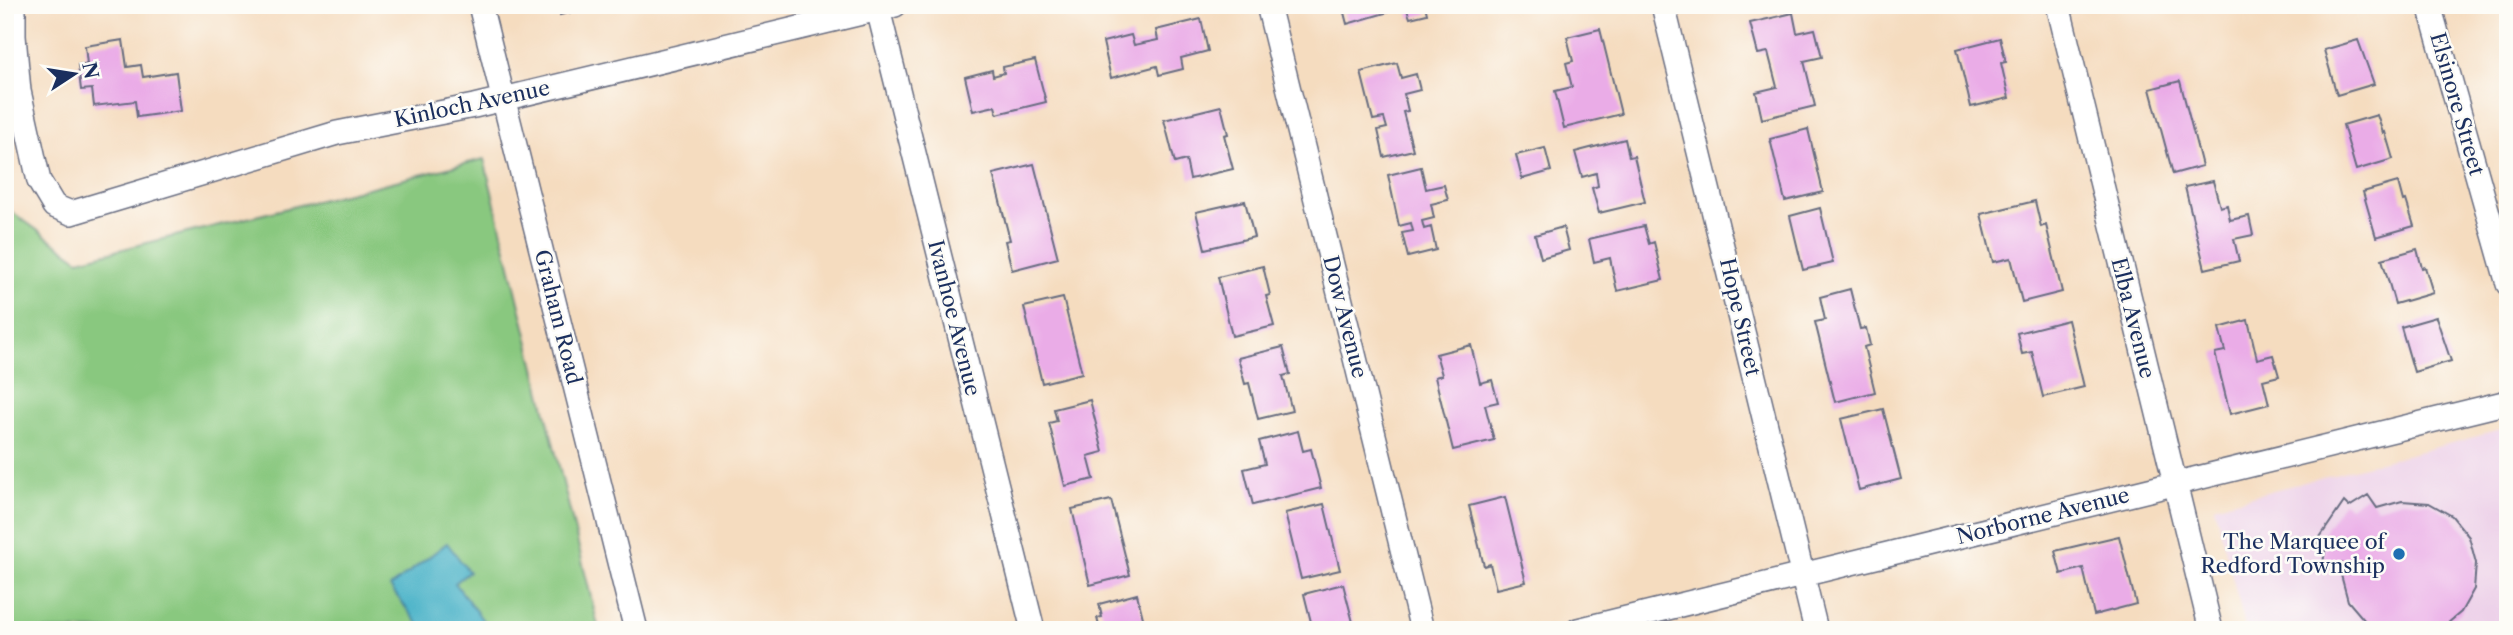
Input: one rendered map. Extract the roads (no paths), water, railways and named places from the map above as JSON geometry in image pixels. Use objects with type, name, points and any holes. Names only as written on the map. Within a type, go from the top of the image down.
[{"type":"street","name":"Kinloch Avenue","points":[[14,5],[19,91],[39,181],[54,206],[71,213],[337,133],[503,99],[883,7]]},
{"type":"street","name":"Graham Road","points":[[480,5],[636,630]]},
{"type":"street","name":"Dow Avenue","points":[[1268,5],[1422,630]]},
{"type":"street","name":"Hope Street","points":[[1663,5],[1816,630]]},
{"type":"street","name":"Elba Avenue","points":[[2057,5],[2211,630]]},
{"type":"street","name":"Elsinore Street","points":[[2429,5],[2508,284]]},
{"type":"street","name":"Ivanhoe Avenue","points":[[883,7],[1033,630]]},
{"type":"street","name":"Norborne Avenue","points":[[1578,630],[2508,402]]},
{"type":"water","points":[[447,543],[469,572],[455,583],[490,630],[423,630],[390,587]]},
{"type":"place","name":"The Marquee of Redford Township","points":[[2399,554]]}]
